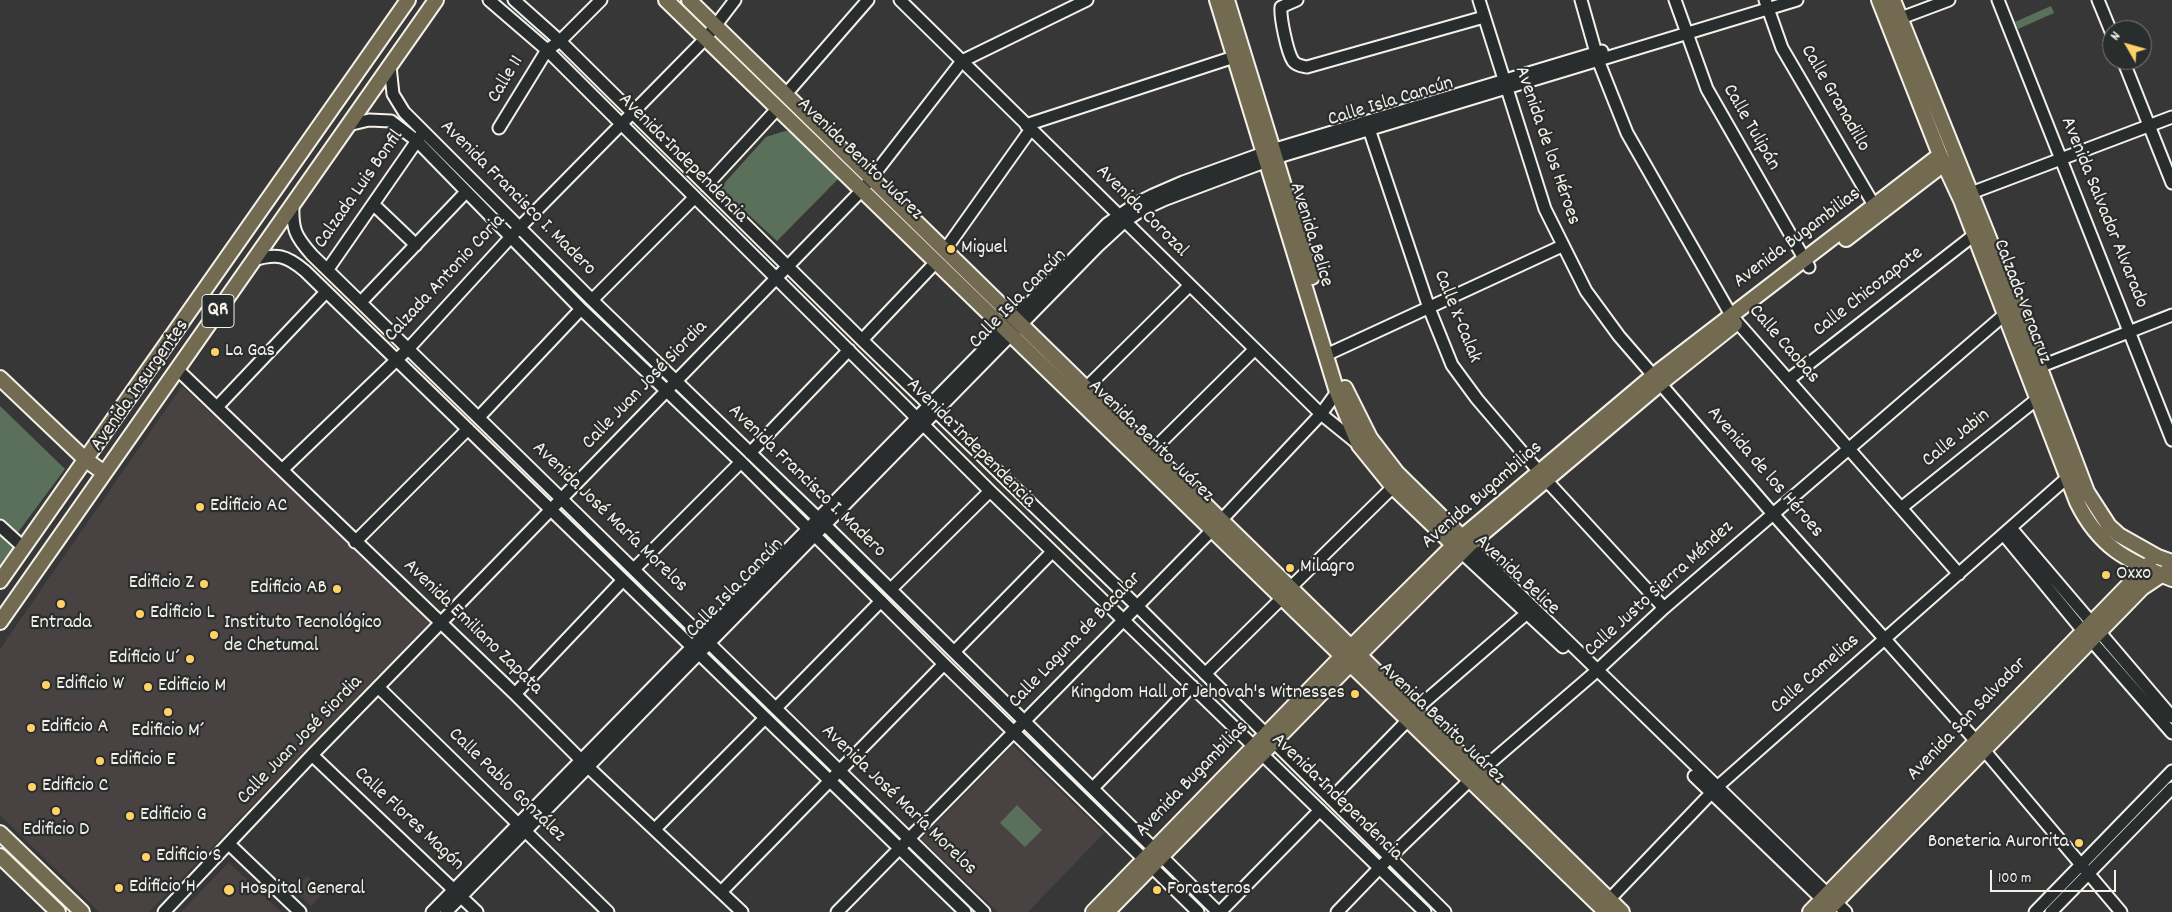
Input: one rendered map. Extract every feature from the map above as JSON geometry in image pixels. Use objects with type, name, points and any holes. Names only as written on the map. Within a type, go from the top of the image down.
[{"type":"main road","name":"Avenida Insurgentes","points":[[0,581],[408,0]]},
{"type":"main road","name":"Avenida Insurgentes","points":[[0,622],[436,0]]},
{"type":"main road","name":"Avenida Benito Juárez","points":[[666,0],[936,262],[1086,388],[1151,452],[1216,525]]},
{"type":"main road","name":"Avenida Benito Juárez","points":[[689,0],[945,250],[1013,326],[1474,776],[1604,908],[1622,912]]},
{"type":"main road","name":"Avenida Belice","points":[[1217,0],[1234,57],[1269,156],[1331,354],[1345,389],[1370,438],[1397,474],[1462,545]]},
{"type":"main road","name":"Avenida Belice","points":[[1228,0],[1269,156]]},
{"type":"main road","name":"Calzada Veracruz","points":[[1879,0],[1943,159],[1966,196],[1974,235],[2039,367],[2087,492],[2098,512],[2119,535],[2158,557],[2172,562]]},
{"type":"main road","name":"Calzada Veracruz","points":[[1893,0],[1966,196],[2011,309],[2037,399],[2085,518],[2095,533],[2109,546],[2143,568],[2168,574]]},
{"type":"main road","name":"Avenida Bugambilias","points":[[1093,912],[1153,858],[1350,655],[1462,545],[1657,379],[1943,159]]},
{"type":"main road","points":[[200,296],[218,310]]},
{"type":"main road","name":"Avenida Belice","points":[[1331,354],[1337,392],[1360,445],[1393,487],[1462,545]]},
{"type":"main road","points":[[0,378],[85,459],[104,473]]},
{"type":"main road","points":[[138,385],[157,398]]},
{"type":"main road","points":[[2120,553],[2127,572],[2125,588]]},
{"type":"main road","name":"Avenida San Salvador","points":[[1810,912],[1832,906],[1980,746],[2091,631],[2143,568],[2158,557]]},
{"type":"main road","name":"Avenida San Salvador","points":[[2091,631],[2142,588],[2168,574]]},
{"type":"main road","points":[[0,833],[82,912]]},
{"type":"main road","points":[[0,856],[58,912]]},
{"type":"main road","name":"Avenida Bugambilias","points":[[1107,912],[1153,858]]},
{"type":"street","name":"Avenida Independencia","points":[[489,0],[546,50],[1052,552],[1124,619],[1425,912]]},
{"type":"street","name":"Avenida Independencia","points":[[514,0],[560,41],[862,340],[1136,605],[1445,912]]},
{"type":"street","points":[[546,50],[560,41],[601,0]]},
{"type":"street","name":"Calzada Antonio Coria","points":[[282,470],[409,348],[520,227],[706,38],[714,25],[735,0]]},
{"type":"street","points":[[786,94],[868,0]]},
{"type":"street","name":"Avenida Corozal","points":[[900,0],[1321,414],[1360,445]]},
{"type":"street","name":"Calle Juan José Siordia","points":[[164,912],[439,623],[667,392],[862,190],[962,61],[1086,0]]},
{"type":"street","points":[[1297,0],[1281,7],[1280,15],[1292,60],[1298,66],[1307,67],[1484,17]]},
{"type":"street","name":"Avenida de los Héroes","points":[[1479,0],[1545,210],[1586,291],[1619,336],[1773,514],[1980,746],[2121,912]]},
{"type":"street","name":"Calle Caobas","points":[[1581,0],[1597,57],[1627,133],[1734,318],[1959,574]]},
{"type":"street","name":"Calle Tulipán","points":[[1675,0],[1684,30],[1707,89],[1806,264]]},
{"type":"street","name":"Calle Isla Cancún","points":[[432,912],[458,893],[1013,326],[1098,246],[1137,203],[1183,182],[1597,57],[1767,3],[1797,0]]},
{"type":"street","points":[[1901,18],[1949,0]]},
{"type":"street","name":"Avenida Salvador Alvarado","points":[[1998,0],[2172,440]]},
{"type":"street","points":[[2098,0],[2106,20]]},
{"type":"street","name":"Calle Granadillo","points":[[1767,3],[1782,48],[1877,210]]},
{"type":"street","name":"Calle 11","points":[[500,128],[546,50]]},
{"type":"street","points":[[945,250],[1029,127],[1234,57]]},
{"type":"street","name":"Avenida Francisco I. Madero","points":[[390,66],[393,94],[420,136],[466,192],[510,238],[581,309],[812,531],[880,601],[1013,731],[1153,858],[1219,912]]},
{"type":"street","points":[[2127,70],[2172,183]]},
{"type":"street","points":[[706,186],[778,108]]},
{"type":"street","points":[[1966,196],[2172,117]]},
{"type":"street","name":"Avenida Francisco I. Madero","points":[[348,126],[369,120],[391,121],[420,136],[520,227],[592,300],[891,589],[1093,788],[1198,912]]},
{"type":"street","name":"Calle X-Calak","points":[[1368,126],[1429,308],[1452,365],[1462,381],[1544,476],[1664,608]]},
{"type":"street","name":"Calzada Luis Bonfil","points":[[328,269],[420,136]]},
{"type":"street","points":[[361,302],[466,192]]},
{"type":"street","points":[[592,300],[694,198]]},
{"type":"street","name":"Avenida José María Morelos","points":[[293,204],[292,223],[296,234],[312,255],[984,912]]},
{"type":"street","points":[[373,204],[416,245]]},
{"type":"street","name":"Calle Chicozapote","points":[[1788,380],[1974,235]]},
{"type":"street","points":[[1331,354],[1562,246]]},
{"type":"street","name":"Avenida José María Morelos","points":[[253,260],[278,255],[288,259],[305,271],[964,912]]},
{"type":"street","points":[[862,340],[936,262]]},
{"type":"street","points":[[1086,388],[1189,286]]},
{"type":"street","points":[[216,407],[326,292]]},
{"type":"street","points":[[479,417],[581,309]]},
{"type":"street","name":"Calle Justo Sierra Méndez","points":[[1337,912],[1390,857],[1474,776],[1595,673],[1664,608],[2011,309]]},
{"type":"street","points":[[2039,367],[2172,316]]},
{"type":"street","points":[[1151,452],[1255,348]]},
{"type":"street","points":[[750,453],[850,350]]},
{"type":"street","name":"Avenida Emiliano Zapata","points":[[177,369],[515,694],[584,764],[742,912]]},
{"type":"street","name":"Calle Laguna de Bacalar","points":[[837,912],[1216,525],[1321,414],[1337,392]]},
{"type":"street","name":"Calle Jabin","points":[[1901,508],[2037,399]]},
{"type":"street","points":[[355,542],[468,429]]},
{"type":"street","points":[[634,569],[741,462]]},
{"type":"street","name":"Calle Camelias","points":[[1604,908],[1715,791],[2068,477]]},
{"type":"street","points":[[1205,674],[1393,487]]},
{"type":"street","points":[[891,589],[990,491]]},
{"type":"street","points":[[0,526],[23,548]]},
{"type":"street","points":[[2008,531],[2172,733]]},
{"type":"street","name":"Avenida Belice","points":[[1462,545],[1527,613],[1595,673]]},
{"type":"street","name":"Avenida Belice","points":[[1462,545],[1832,906]]},
{"type":"street","points":[[954,652],[1052,552]]},
{"type":"street","points":[[515,694],[623,580]]},
{"type":"street","points":[[776,708],[880,601]]},
{"type":"street","points":[[1331,799],[1412,715],[1527,613]]},
{"type":"street","points":[[2091,631],[2172,717]]},
{"type":"street","points":[[721,892],[944,664]]},
{"type":"street","points":[[1093,788],[1192,686]]},
{"type":"street","name":"Calle Pablo González","points":[[378,687],[608,912]]},
{"type":"street","points":[[655,829],[765,718]]},
{"type":"street","name":"Calle Flores Magón","points":[[312,755],[477,912]]},
{"type":"street","points":[[2051,912],[2085,869],[2172,771]]},
{"type":"street","points":[[2035,912],[2085,869],[2172,788]]},
{"type":"street","points":[[1219,912],[1320,810]]},
{"type":"street","points":[[229,844],[300,912]]},
{"type":"street","name":"Calle Isla Cancún","points":[[446,912],[458,893]]},
{"type":"shaded area","name":"Instituto Tecnológico de Chetumal","points":[[182,386],[431,621],[149,912],[99,912],[0,815],[0,649]]},
{"type":"shaded area","points":[[1013,745],[1104,833],[1028,912],[998,912],[921,839]]},
{"type":"shaded area","name":"Hospital General","points":[[229,863],[281,912],[181,912]]},
{"type":"shaded area","points":[[307,876],[324,892],[311,906],[294,890]]},
{"type":"green space","points":[[2051,6],[2054,13],[2018,29],[2015,22]]},
{"type":"green space","points":[[785,131],[806,134],[845,172],[777,241],[720,188],[766,137]]},
{"type":"green space","points":[[0,406],[65,469],[10,543],[15,547],[0,567]]},
{"type":"green space","points":[[1017,805],[1042,830],[1025,847],[1000,823]]},
{"type":"place","name":"Miguel","points":[[951,249]]},
{"type":"place","name":"La Gas","points":[[215,352]]},
{"type":"place","name":"Edificio AC","points":[[200,507]]},
{"type":"place","name":"Milagro","points":[[1290,568]]},
{"type":"place","name":"Oxxo","points":[[2106,575]]},
{"type":"place","name":"Edificio Z","points":[[204,584]]},
{"type":"place","name":"Edificio AB","points":[[337,589]]},
{"type":"place","name":"Entrada","points":[[61,604]]},
{"type":"place","name":"Edificio L","points":[[140,614]]},
{"type":"place","name":"Instituto Tecnológico de Chetumal","points":[[214,635]]},
{"type":"place","name":"Edificio U´","points":[[190,659]]},
{"type":"place","name":"Edificio W","points":[[46,685]]},
{"type":"place","name":"Edificio M","points":[[148,687]]},
{"type":"place","name":"Kingdom Hall of Jehovah's Witnesses","points":[[1355,694]]},
{"type":"place","name":"Edificio M´","points":[[168,712]]},
{"type":"place","name":"Edificio A","points":[[31,728]]},
{"type":"place","name":"Edificio E","points":[[100,761]]},
{"type":"place","name":"Edificio C","points":[[32,787]]},
{"type":"place","name":"Edificio D","points":[[56,811]]},
{"type":"place","name":"Edificio G","points":[[130,816]]},
{"type":"place","name":"Boneteria Aurorita","points":[[2079,843]]},
{"type":"place","name":"Edificio S","points":[[146,857]]},
{"type":"place","name":"Edificio H","points":[[119,888]]},
{"type":"place","name":"Hospital General","points":[[229,890]]},
{"type":"place","name":"Forasteros","points":[[1157,890]]}]
